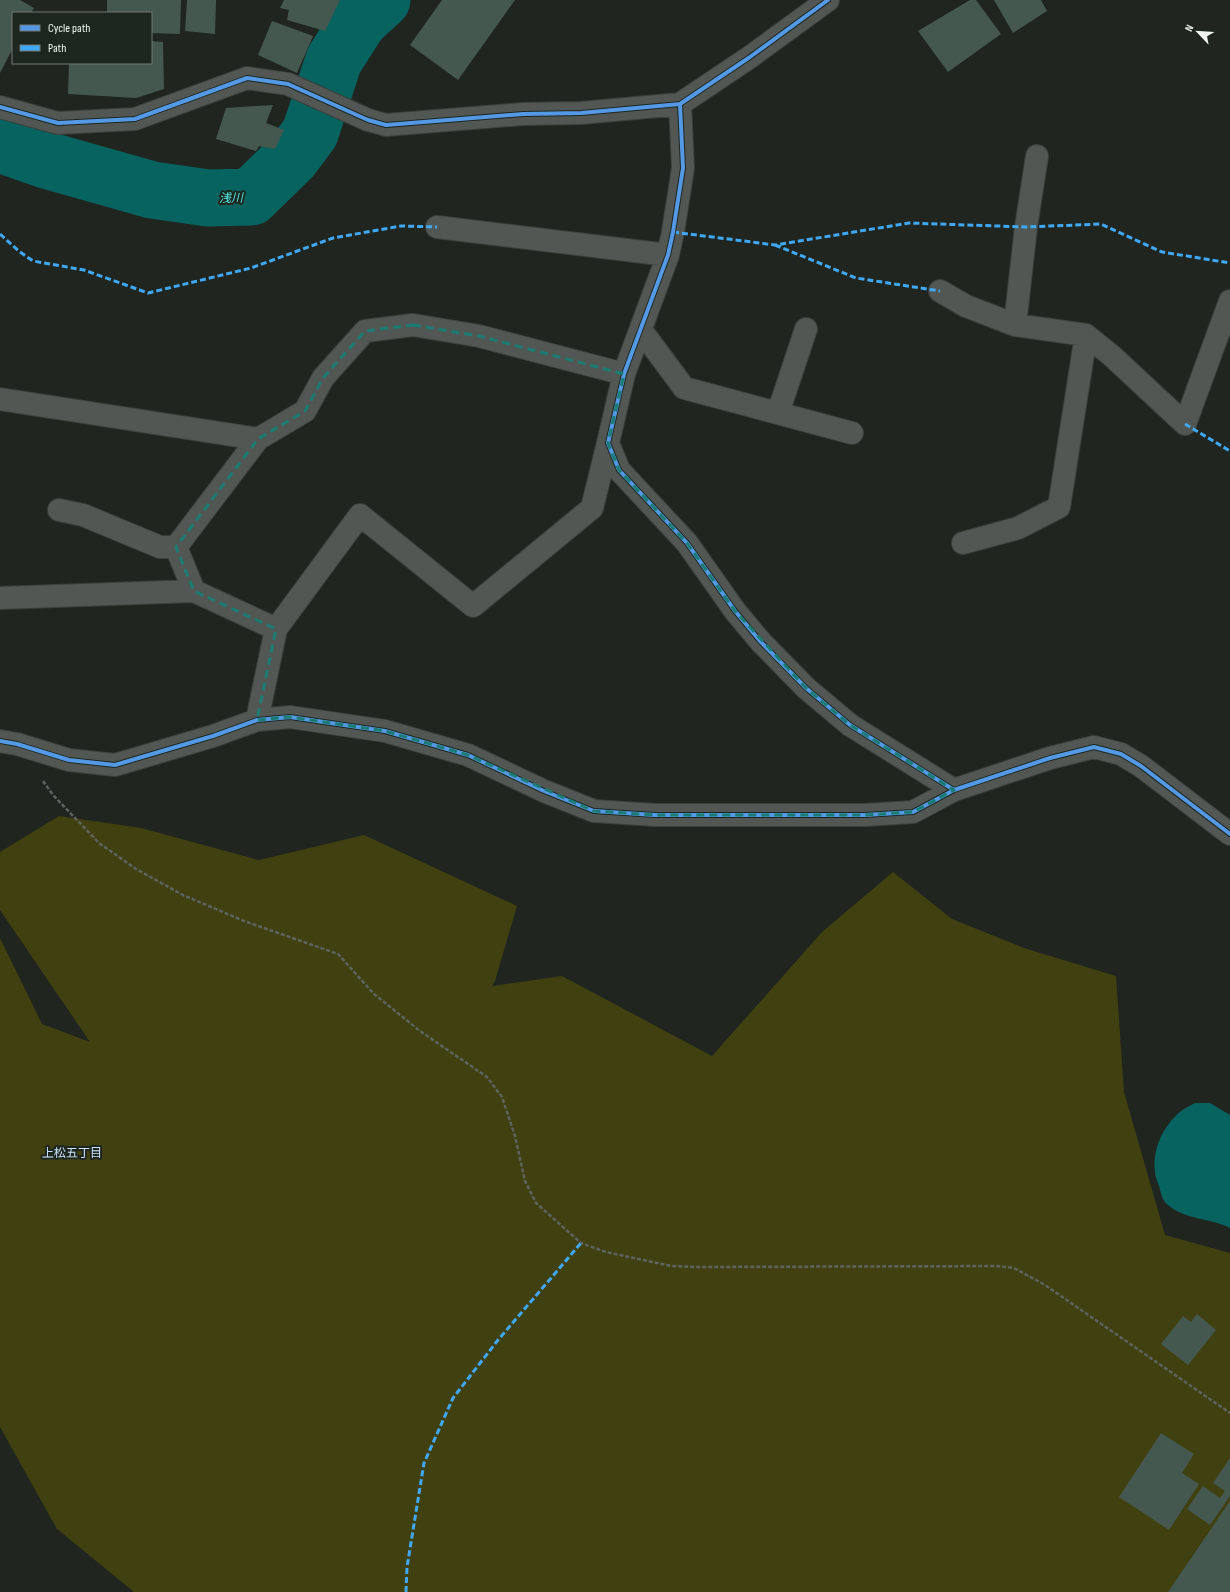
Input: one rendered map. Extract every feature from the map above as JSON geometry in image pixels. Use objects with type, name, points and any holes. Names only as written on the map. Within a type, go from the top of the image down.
[{"type":"street","points":[[0,107],[58,123],[135,119],[247,78],[288,84],[368,120],[386,125],[523,114],[582,113],[680,104],[750,57],[828,0]]},
{"type":"street","points":[[257,720],[276,629],[360,515],[472,606],[592,508],[624,374],[668,255],[683,168],[680,104]]},
{"type":"street","points":[[1016,325],[1026,227],[1037,156]]},
{"type":"street","points":[[437,227],[668,255]]},
{"type":"street","points":[[940,291],[966,306],[1016,325],[1086,335],[1112,356],[1185,424],[1230,301]]},
{"type":"street","points":[[176,547],[258,439],[305,411],[323,378],[365,331],[413,325],[420,326],[479,336],[624,374]]},
{"type":"street","points":[[778,413],[806,329]]},
{"type":"street","points":[[641,330],[684,388],[852,433]]},
{"type":"street","points":[[963,543],[1018,528],[1059,507],[1086,335]]},
{"type":"street","points":[[0,399],[258,439]]},
{"type":"street","points":[[608,443],[619,470],[687,543],[735,611],[760,641],[806,688],[850,725],[954,790]]},
{"type":"street","points":[[59,510],[83,515],[160,547],[176,547]]},
{"type":"street","points":[[176,547],[194,591]]},
{"type":"street","points":[[0,598],[194,591],[276,629]]},
{"type":"street","points":[[9,743],[70,760],[115,765],[213,736],[257,720],[290,717],[384,731],[468,755],[544,791],[594,811],[655,815],[865,815],[913,812],[954,790],[1050,758],[1094,747],[1121,754],[1141,766],[1230,834]]},
{"type":"path","points":[[9,743],[53,795],[99,842],[136,869],[183,895],[244,921],[338,954],[374,994],[420,1032],[487,1077],[502,1097],[515,1136],[525,1181],[536,1203],[581,1243],[606,1252],[671,1266],[996,1266],[1014,1268],[1045,1285],[1230,1413]]},
{"type":"highlighted area","points":[[413,325],[479,336],[624,374],[608,443],[619,470],[687,543],[735,611],[806,688],[850,725],[954,790],[913,812],[865,815],[655,815],[594,811],[468,755],[385,731],[290,717],[257,720],[276,629],[194,591],[176,547],[258,439],[305,411],[323,378],[365,331]]},
{"type":"shaded area","points":[[59,816],[141,828],[259,860],[364,835],[517,906],[495,981],[492,986],[562,976],[712,1056],[822,932],[893,872],[952,919],[1024,948],[1116,976],[1124,1092],[1165,1235],[1230,1253],[1230,1592],[134,1592],[57,1529],[0,1427],[0,938],[42,1024],[90,1042],[0,910],[0,852]]},
{"type":"water","points":[[1195,1103],[1210,1103],[1230,1115],[1230,1228],[1215,1222],[1182,1214],[1175,1210],[1163,1199],[1155,1176],[1155,1155],[1164,1131],[1168,1124],[1180,1112]]},
{"type":"building","points":[[0,0],[20,0],[34,8],[32,12],[12,12],[12,50],[0,73]]},
{"type":"building","points":[[107,0],[181,0],[180,34],[152,33],[152,12],[107,12]]},
{"type":"building","points":[[187,0],[216,0],[215,34],[185,31]]},
{"type":"building","points":[[284,0],[340,0],[325,31],[287,20],[289,10],[280,8]]},
{"type":"building","points":[[442,0],[515,0],[458,80],[410,45]]},
{"type":"building","points":[[970,0],[976,0],[1001,34],[948,72],[918,31]]},
{"type":"building","points":[[994,0],[1041,0],[1047,11],[1013,33]]},
{"type":"building","points":[[272,21],[313,36],[297,73],[258,55]]},
{"type":"building","points":[[152,41],[163,42],[164,89],[136,98],[68,94],[69,64],[152,64]]},
{"type":"building","points":[[273,105],[266,123],[284,130],[275,149],[259,146],[256,151],[216,139],[226,108]]},
{"type":"building","points":[[1197,1314],[1216,1330],[1188,1365],[1161,1344],[1183,1316],[1191,1322]]},
{"type":"building","points":[[1161,1433],[1194,1454],[1182,1473],[1199,1484],[1169,1530],[1119,1497]]},
{"type":"building","points":[[1230,1458],[1230,1496],[1210,1525],[1187,1509],[1203,1486],[1220,1498],[1225,1491],[1213,1483]]},
{"type":"building","points":[[1230,1501],[1230,1592],[1168,1592]]},
{"type":"waterway","name":"浅川","points":[[0,144],[46,160],[152,190],[208,198],[251,197],[292,157],[310,133],[334,60],[359,21],[382,0]]},
{"type":"marked path","points":[[673,232],[775,245],[909,223],[1026,227],[1101,224],[1162,252],[1230,263]]},
{"type":"marked path","points":[[0,234],[20,252],[33,261],[84,270],[148,293],[251,268],[333,238],[401,226],[437,227]]},
{"type":"marked path","points":[[775,245],[856,278],[940,291]]},
{"type":"marked path","points":[[1185,424],[1230,451]]},
{"type":"marked path","points":[[406,1592],[407,1567],[424,1463],[453,1398],[498,1340],[581,1243]]},
{"type":"cycle path","points":[[0,107],[58,123],[135,119],[247,78],[288,84],[368,120],[386,125],[523,114],[581,113],[680,104],[750,57],[828,0]]},
{"type":"cycle path","points":[[680,104],[683,168],[673,232],[668,255],[624,374],[608,443],[619,470],[687,543],[735,611],[760,641],[806,688],[850,725],[954,790]]},
{"type":"cycle path","points":[[0,741],[17,744],[69,760],[115,765],[213,736],[257,720],[290,717],[385,731],[468,755],[544,791],[594,811],[655,815],[865,815],[913,812],[954,790],[1050,758],[1094,747],[1121,754],[1141,766],[1230,834]]},
{"type":"district","name":"上松五丁目","points":[[72,1153]]}]
